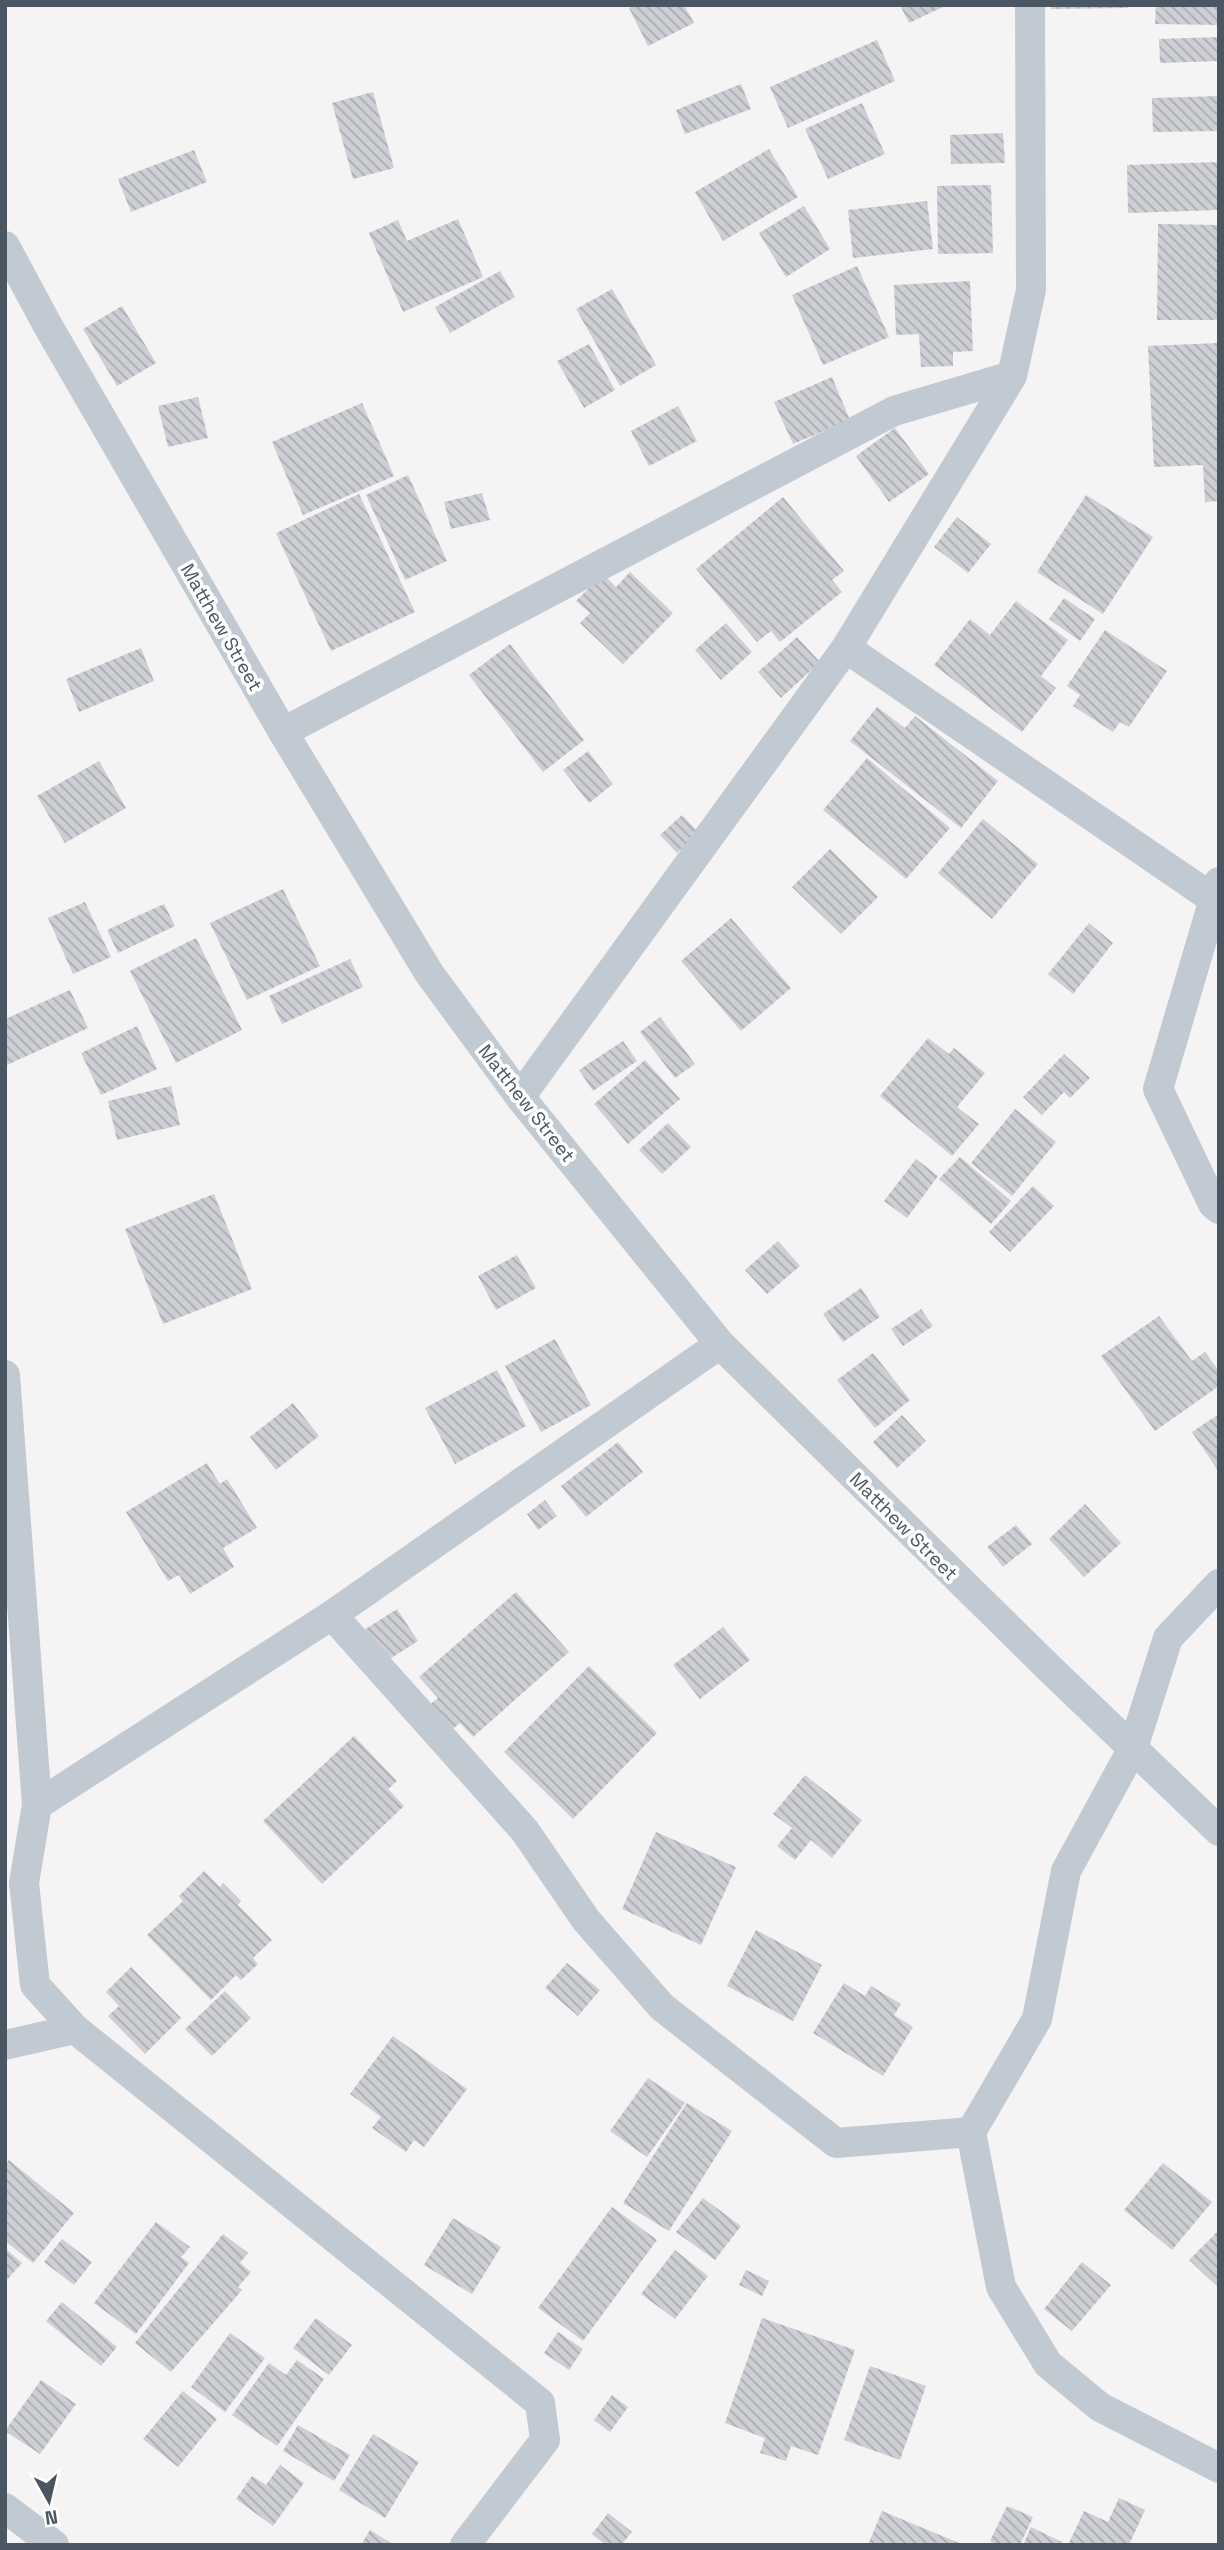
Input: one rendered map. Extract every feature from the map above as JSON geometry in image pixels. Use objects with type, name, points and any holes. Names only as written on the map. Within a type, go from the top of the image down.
[{"type":"street","points":[[520,1097],[846,648],[1012,376],[1031,290],[1030,5]]},
{"type":"street","name":"Matthew Street","points":[[5,246],[48,326],[283,732],[429,973],[520,1097],[720,1344],[1219,1831]]},
{"type":"street","points":[[283,732],[894,411],[1012,376]]},
{"type":"street","points":[[846,648],[1215,890],[1158,1089],[1213,1204],[1219,1209]]},
{"type":"street","points":[[37,1805],[332,1615],[720,1344]]},
{"type":"street","points":[[5,1376],[37,1805],[24,1883],[35,1984],[75,2029],[540,2403],[545,2440],[465,2545]]},
{"type":"street","points":[[1219,1584],[1168,1638],[1133,1748],[1066,1871],[1037,2019],[971,2132],[1001,2287],[1048,2364],[1100,2407],[1219,2468]]},
{"type":"street","points":[[332,1615],[525,1831],[586,1920],[662,2007],[836,2143],[971,2132]]},
{"type":"street","points":[[5,2045],[75,2029]]},
{"type":"street","points":[[5,2508],[54,2545]]},
{"type":"building","points":[[634,5],[684,5],[694,23],[648,46],[629,8]]},
{"type":"building","points":[[900,5],[947,5],[909,23]]},
{"type":"building","points":[[1051,5],[1128,5],[1128,8],[1051,9]]},
{"type":"building","points":[[1156,5],[1219,5],[1219,25],[1155,24]]},
{"type":"building","points":[[1219,37],[1219,61],[1160,63],[1159,39]]},
{"type":"building","points":[[877,40],[895,81],[788,128],[770,87]]},
{"type":"building","points":[[741,84],[751,109],[685,134],[676,110]]},
{"type":"building","points":[[373,92],[394,168],[353,179],[332,103]]},
{"type":"building","points":[[1219,96],[1219,131],[1153,132],[1152,98]]},
{"type":"building","points":[[862,103],[885,154],[828,179],[805,129]]},
{"type":"building","points":[[1003,133],[1005,163],[951,164],[950,135]]},
{"type":"building","points":[[769,149],[798,197],[723,241],[695,192]]},
{"type":"building","points":[[194,150],[207,182],[131,212],[118,179]]},
{"type":"building","points":[[1219,162],[1219,210],[1128,213],[1127,165]]},
{"type":"building","points":[[991,185],[993,253],[938,254],[937,186]]},
{"type":"building","points":[[927,201],[933,249],[853,258],[848,210]]},
{"type":"building","points":[[804,206],[830,249],[786,277],[759,233]]},
{"type":"building","points":[[458,219],[483,277],[403,312],[369,233],[398,220],[407,241]]},
{"type":"building","points":[[1158,224],[1219,225],[1219,320],[1157,320]]},
{"type":"building","points":[[857,266],[889,337],[823,365],[792,295]]},
{"type":"building","points":[[500,271],[515,297],[450,333],[435,307]]},
{"type":"building","points":[[970,281],[973,351],[953,352],[953,366],[921,367],[919,334],[896,335],[894,285]]},
{"type":"building","points":[[612,289],[656,365],[620,386],[576,309]]},
{"type":"building","points":[[122,306],[156,363],[117,386],[83,329]]},
{"type":"building","points":[[1218,343],[1219,501],[1205,502],[1203,465],[1154,467],[1148,346]]},
{"type":"building","points":[[589,344],[615,390],[584,408],[557,361]]},
{"type":"building","points":[[832,377],[850,420],[793,444],[774,402]]},
{"type":"building","points":[[198,397],[208,438],[168,447],[158,406]]},
{"type":"building","points":[[362,403],[394,476],[303,515],[272,442]]},
{"type":"building","points":[[678,406],[697,441],[649,466],[631,431]]},
{"type":"building","points":[[895,428],[929,474],[889,502],[856,456]]},
{"type":"building","points":[[408,475],[447,561],[405,580],[366,495]]},
{"type":"building","points":[[482,493],[490,520],[451,529],[444,502]]},
{"type":"building","points":[[359,494],[415,612],[331,651],[276,533]]},
{"type":"building","points":[[1086,495],[1153,537],[1103,614],[1037,572]]},
{"type":"building","points":[[783,497],[844,571],[832,580],[842,592],[780,642],[771,631],[757,642],[696,569]]},
{"type":"building","points":[[957,517],[991,544],[968,573],[934,547]]},
{"type":"building","points":[[630,572],[673,613],[623,664],[580,623],[590,613],[576,601],[603,574],[616,587]]},
{"type":"building","points":[[1064,598],[1095,619],[1080,641],[1049,619]]},
{"type":"building","points":[[1016,601],[1068,640],[1041,676],[1056,688],[1022,732],[934,665],[970,619],[990,635]]},
{"type":"building","points":[[726,623],[752,652],[721,680],[695,650]]},
{"type":"building","points":[[1105,630],[1167,671],[1129,727],[1120,722],[1113,732],[1073,706],[1080,695],[1067,686]]},
{"type":"building","points":[[797,637],[820,662],[781,698],[758,672]]},
{"type":"building","points":[[510,644],[584,740],[543,772],[469,675]]},
{"type":"building","points":[[141,648],[154,681],[79,712],[66,679]]},
{"type":"building","points":[[877,707],[905,728],[915,716],[998,781],[961,828],[850,741]]},
{"type":"building","points":[[588,751],[613,784],[589,803],[563,770]]},
{"type":"building","points":[[867,758],[950,828],[906,879],[823,810]]},
{"type":"building","points":[[99,761],[126,808],[65,843],[37,796]]},
{"type":"building","points":[[682,815],[699,833],[677,853],[660,835]]},
{"type":"building","points":[[983,819],[1038,864],[992,919],[938,873]]},
{"type":"building","points":[[830,849],[878,897],[841,934],[792,887]]},
{"type":"building","points":[[283,889],[320,966],[247,1000],[210,923]]},
{"type":"building","points":[[85,902],[111,957],[73,974],[48,918]]},
{"type":"building","points":[[164,904],[175,926],[118,953],[107,930]]},
{"type":"building","points":[[731,918],[791,988],[741,1031],[681,961]]},
{"type":"building","points":[[1089,923],[1113,943],[1073,994],[1048,974]]},
{"type":"building","points":[[196,938],[242,1030],[176,1063],[130,971]]},
{"type":"building","points":[[350,959],[363,987],[282,1024],[269,996]]},
{"type":"building","points":[[70,990],[88,1028],[5,1066],[5,1019]]},
{"type":"building","points":[[660,1017],[695,1064],[675,1078],[640,1032]]},
{"type":"building","points":[[137,1026],[157,1069],[101,1095],[81,1053]]},
{"type":"building","points":[[928,1038],[949,1054],[954,1048],[985,1073],[957,1107],[979,1124],[952,1156],[880,1096]]},
{"type":"building","points":[[623,1041],[637,1061],[593,1091],[579,1070]]},
{"type":"building","points":[[1064,1054],[1090,1078],[1070,1098],[1064,1092],[1042,1115],[1023,1097]]},
{"type":"building","points":[[645,1060],[680,1099],[628,1144],[594,1104]]},
{"type":"building","points":[[171,1086],[180,1125],[117,1140],[108,1101]]},
{"type":"building","points":[[1015,1109],[1056,1142],[1012,1196],[971,1163]]},
{"type":"building","points":[[668,1123],[691,1147],[662,1174],[639,1150]]},
{"type":"building","points":[[960,1157],[1011,1201],[991,1224],[939,1179]]},
{"type":"building","points":[[916,1159],[938,1176],[907,1218],[884,1201]]},
{"type":"building","points":[[1033,1186],[1054,1206],[1010,1252],[989,1232]]},
{"type":"building","points":[[214,1194],[252,1289],[163,1324],[125,1229]]},
{"type":"building","points":[[778,1241],[800,1266],[767,1294],[745,1270]]},
{"type":"building","points":[[517,1255],[536,1288],[496,1310],[478,1276]]},
{"type":"building","points":[[861,1288],[880,1317],[843,1342],[823,1314]]},
{"type":"building","points":[[921,1309],[933,1326],[903,1346],[891,1329]]},
{"type":"building","points":[[1159,1316],[1192,1361],[1205,1352],[1219,1371],[1219,1386],[1155,1431],[1101,1356]]},
{"type":"building","points":[[555,1339],[591,1405],[541,1432],[505,1366]]},
{"type":"building","points":[[873,1353],[910,1400],[875,1428],[837,1380]]},
{"type":"building","points":[[497,1370],[526,1426],[455,1464],[425,1408]]},
{"type":"building","points":[[293,1403],[319,1436],[276,1470],[250,1437]]},
{"type":"building","points":[[1219,1414],[1219,1472],[1192,1432]]},
{"type":"building","points":[[902,1415],[926,1441],[897,1468],[873,1442]]},
{"type":"building","points":[[618,1442],[643,1472],[586,1517],[561,1486]]},
{"type":"building","points":[[207,1463],[220,1484],[227,1479],[257,1528],[223,1548],[234,1567],[190,1594],[179,1575],[168,1581],[126,1512]]},
{"type":"building","points":[[545,1500],[557,1516],[538,1530],[527,1514]]},
{"type":"building","points":[[1085,1504],[1121,1543],[1084,1577],[1049,1539]]},
{"type":"building","points":[[1016,1525],[1032,1544],[1003,1567],[987,1547]]},
{"type":"building","points":[[516,1592],[569,1652],[473,1737],[460,1723],[450,1731],[428,1706],[438,1698],[419,1677]]},
{"type":"building","points":[[397,1609],[418,1641],[385,1662],[364,1630]]},
{"type":"building","points":[[723,1627],[750,1660],[700,1699],[673,1665]]},
{"type":"building","points":[[589,1666],[657,1733],[573,1819],[504,1752]]},
{"type":"building","points":[[354,1736],[397,1781],[388,1789],[404,1806],[322,1884],[263,1821]]},
{"type":"building","points":[[805,1775],[862,1820],[832,1858],[811,1840],[795,1860],[777,1846],[792,1828],[773,1814]]},
{"type":"building","points":[[656,1832],[736,1867],[701,1945],[622,1909]]},
{"type":"building","points":[[204,1871],[220,1887],[223,1883],[241,1901],[238,1905],[272,1940],[253,1958],[258,1964],[241,1980],[236,1975],[211,2000],[147,1935],[183,1901],[179,1896]]},
{"type":"building","points":[[756,1930],[822,1965],[793,2021],[727,1986]]},
{"type":"building","points":[[567,1963],[600,1990],[578,2016],[545,1988]]},
{"type":"building","points":[[131,1967],[181,2018],[145,2054],[108,2016],[119,2006],[106,1992]]},
{"type":"building","points":[[844,1983],[865,1996],[871,1986],[901,2004],[894,2015],[913,2027],[883,2076],[813,2033]]},
{"type":"building","points":[[225,1991],[251,2018],[212,2056],[185,2029]]},
{"type":"building","points":[[393,2036],[467,2089],[424,2147],[414,2140],[406,2152],[372,2128],[381,2117],[350,2094]]},
{"type":"building","points":[[648,2078],[685,2103],[647,2157],[610,2131]]},
{"type":"building","points":[[687,2103],[732,2131],[669,2231],[623,2203]]},
{"type":"building","points":[[9,2160],[74,2213],[33,2263],[5,2241],[5,2165]]},
{"type":"building","points":[[1163,2163],[1212,2202],[1172,2250],[1124,2210]]},
{"type":"building","points":[[703,2198],[741,2226],[715,2260],[676,2232]]},
{"type":"building","points":[[612,2207],[657,2240],[583,2341],[538,2308]]},
{"type":"building","points":[[453,2218],[501,2247],[472,2294],[424,2265]]},
{"type":"building","points":[[156,2222],[190,2247],[181,2257],[189,2263],[136,2334],[94,2303]]},
{"type":"building","points":[[1219,2230],[1219,2288],[1189,2260]]},
{"type":"building","points":[[223,2234],[248,2253],[240,2263],[251,2272],[238,2287],[242,2290],[171,2372],[135,2343]]},
{"type":"building","points":[[62,2239],[92,2262],[74,2285],[44,2262]]},
{"type":"building","points":[[5,2248],[22,2263],[5,2282]]},
{"type":"building","points":[[675,2250],[708,2276],[675,2319],[641,2294]]},
{"type":"building","points":[[1082,2262],[1111,2285],[1072,2331],[1044,2309]]},
{"type":"building","points":[[746,2270],[769,2281],[762,2296],[739,2285]]},
{"type":"building","points":[[62,2302],[117,2347],[101,2366],[46,2321]]},
{"type":"building","points":[[316,2318],[352,2345],[329,2375],[293,2348]]},
{"type":"building","points":[[762,2318],[855,2350],[818,2455],[791,2446],[786,2461],[760,2453],[765,2438],[725,2423]]},
{"type":"building","points":[[558,2332],[583,2349],[569,2370],[544,2353]]},
{"type":"building","points":[[230,2333],[265,2358],[225,2412],[191,2387]]},
{"type":"building","points":[[297,2360],[324,2379],[277,2446],[232,2415],[269,2363],[286,2375]]},
{"type":"building","points":[[870,2366],[926,2386],[900,2460],[844,2440]]},
{"type":"building","points":[[41,2380],[76,2404],[40,2454],[5,2431]]},
{"type":"building","points":[[183,2391],[217,2419],[178,2467],[143,2439]]},
{"type":"building","points":[[612,2395],[628,2407],[610,2432],[594,2420]]},
{"type":"building","points":[[298,2425],[350,2455],[334,2481],[283,2451]]},
{"type":"building","points":[[373,2434],[419,2462],[385,2518],[339,2490]]},
{"type":"building","points":[[280,2465],[304,2483],[273,2526],[236,2499],[252,2476],[266,2485]]},
{"type":"building","points":[[1119,2498],[1145,2510],[1129,2545],[1068,2545],[1084,2511],[1108,2522]]},
{"type":"building","points":[[1007,2506],[1033,2517],[1020,2545],[997,2545],[990,2541]]},
{"type":"building","points":[[882,2511],[964,2545],[868,2545]]},
{"type":"building","points":[[608,2513],[632,2532],[621,2545],[606,2545],[592,2534]]},
{"type":"building","points":[[1031,2527],[1062,2542],[1060,2545],[1023,2545]]},
{"type":"building","points":[[370,2530],[394,2545],[361,2545]]}]
